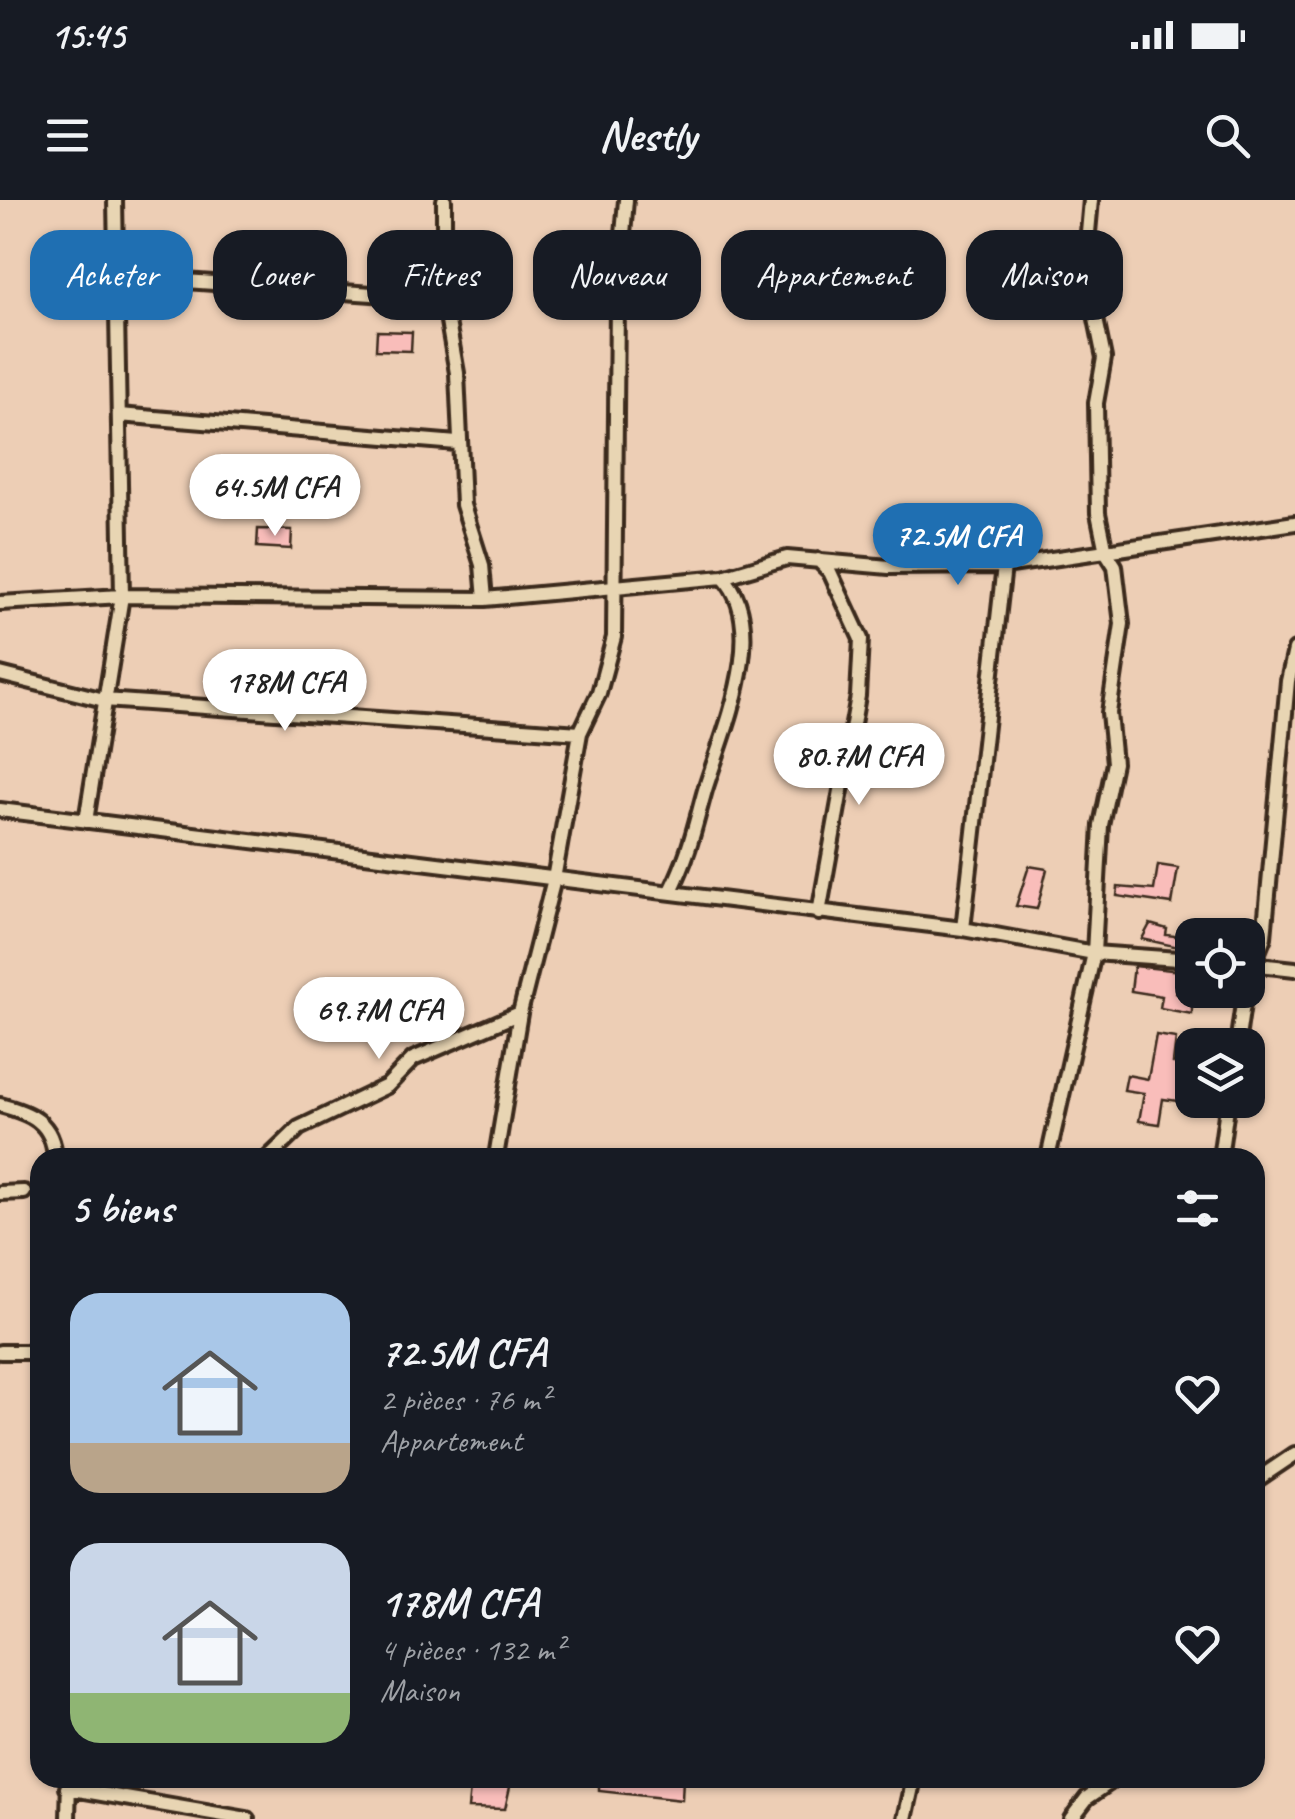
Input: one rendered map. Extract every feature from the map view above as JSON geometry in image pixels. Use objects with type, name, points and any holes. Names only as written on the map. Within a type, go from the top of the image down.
[{"type":"street","points":[[115,200],[115,230]]},
{"type":"street","points":[[444,200],[444,230]]},
{"type":"street","points":[[498,1148],[520,1013],[554,879],[580,733],[599,692],[614,637],[617,303],[626,200]]},
{"type":"street","points":[[1050,1148],[1094,953],[1101,826],[1114,764],[1109,712],[1122,624],[1115,566],[1106,552],[1095,474],[1096,402],[1104,379],[1104,358],[1085,266],[1091,200]]},
{"type":"street","points":[[193,282],[367,294]]},
{"type":"street","points":[[86,822],[122,596],[116,320]]},
{"type":"street","points":[[448,320],[457,373],[462,504],[482,565],[484,599]]},
{"type":"street","points":[[119,415],[457,443]]},
{"type":"street","points":[[0,603],[122,596],[484,599],[723,577],[787,558],[889,567],[1004,566],[1295,523]]},
{"type":"street","points":[[818,560],[830,572],[861,639],[858,696],[819,913]]},
{"type":"street","points":[[962,929],[1004,566]]},
{"type":"street","points":[[672,891],[696,837],[705,790],[732,717],[740,672],[738,600],[723,577]]},
{"type":"street","points":[[1265,926],[1288,680],[1295,650]]},
{"type":"street","points":[[0,674],[104,700],[580,733]]},
{"type":"street","points":[[0,810],[672,891],[962,929],[1094,953],[1175,959]]},
{"type":"street","points":[[1265,968],[1295,969]]},
{"type":"street","points":[[278,1148],[299,1128],[386,1086],[413,1059],[520,1013]]},
{"type":"street","points":[[0,1105],[32,1113],[44,1125],[54,1148]]},
{"type":"street","points":[[1221,1148],[1226,1118]]},
{"type":"street","points":[[0,1193],[24,1192]]},
{"type":"street","points":[[0,1352],[30,1352]]},
{"type":"street","points":[[1265,1474],[1295,1454]]},
{"type":"street","points":[[68,1788],[68,1819]]},
{"type":"street","points":[[93,1788],[246,1819]]},
{"type":"street","points":[[905,1819],[912,1788]]},
{"type":"street","points":[[1070,1819],[1102,1788]]},
{"type":"building","points":[[377,331],[412,332],[411,351],[376,350]]},
{"type":"building","points":[[258,529],[292,530],[291,549],[257,547]]},
{"type":"building","points":[[1158,865],[1178,868],[1172,904],[1117,896],[1118,887],[1154,890]]},
{"type":"building","points":[[1029,866],[1047,869],[1037,909],[1016,906]]},
{"type":"building","points":[[1150,924],[1175,936],[1175,946],[1142,939]]},
{"type":"building","points":[[1134,966],[1175,970],[1175,1008],[1192,1008],[1192,1014],[1160,1008],[1162,996],[1131,991]]},
{"type":"building","points":[[1156,1035],[1175,1038],[1175,1101],[1163,1099],[1159,1124],[1139,1121],[1144,1093],[1124,1090],[1127,1075],[1148,1079]]},
{"type":"building","points":[[470,1788],[510,1788],[505,1809],[468,1808]]},
{"type":"building","points":[[599,1788],[683,1788],[682,1800]]}]
